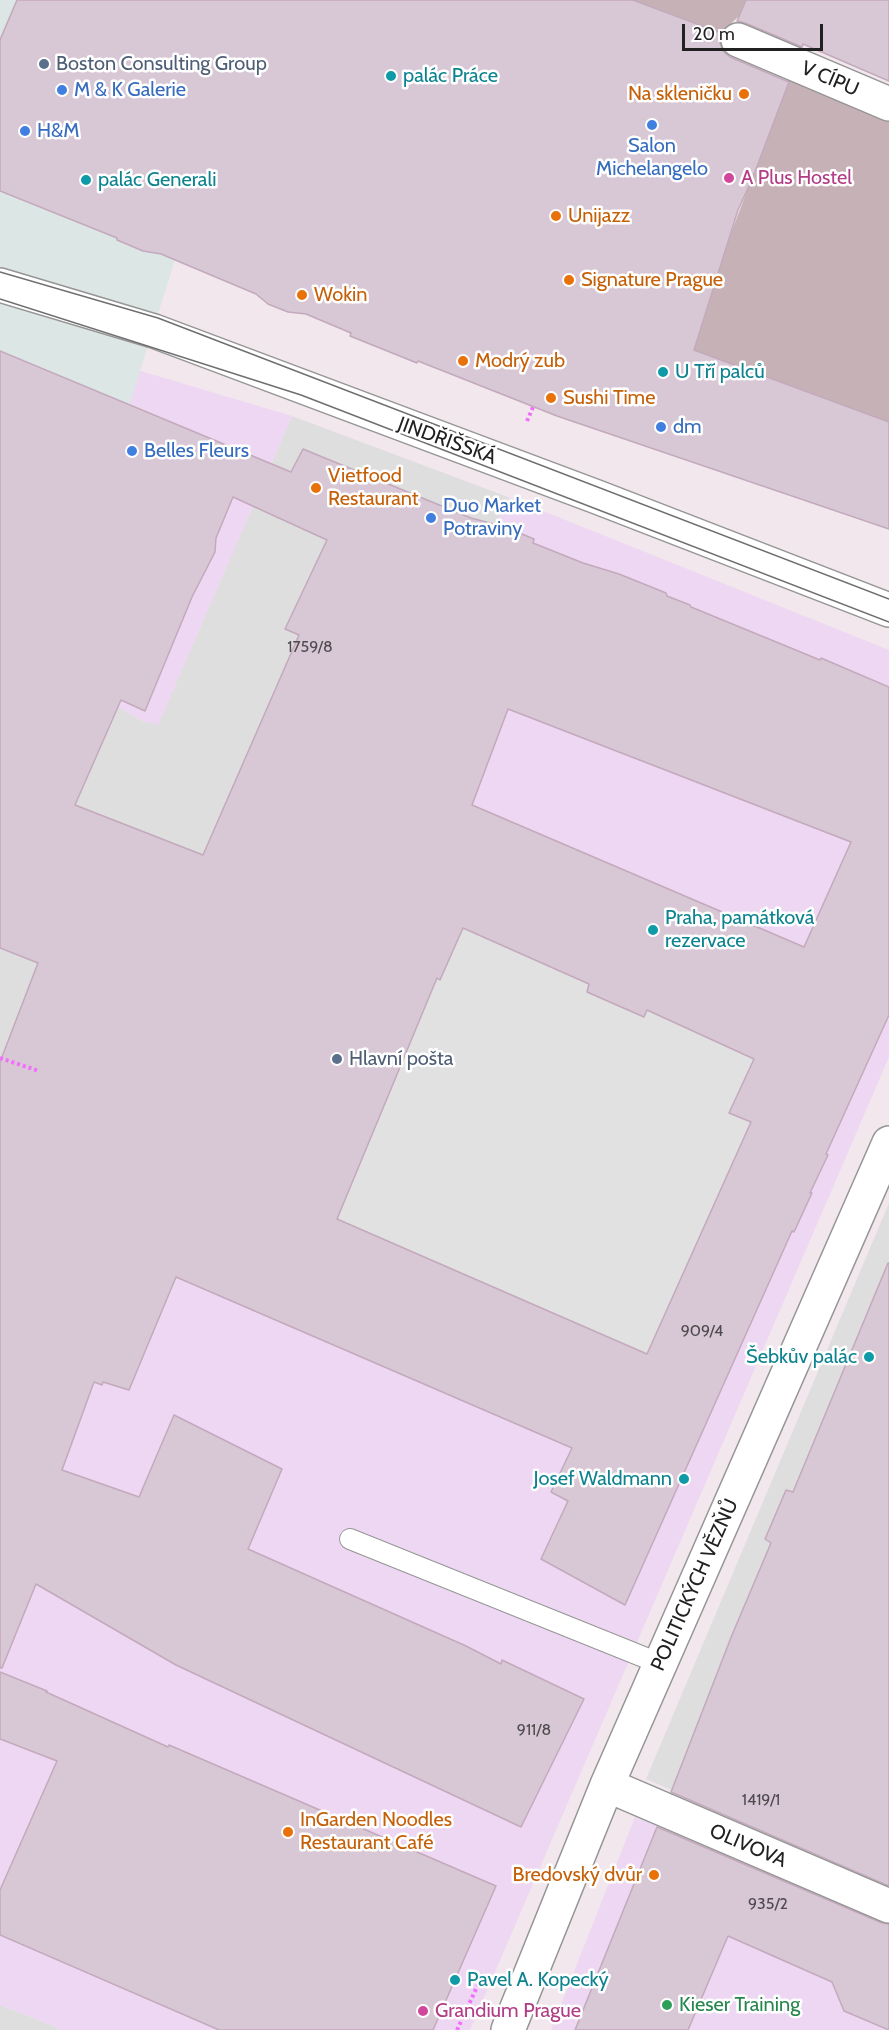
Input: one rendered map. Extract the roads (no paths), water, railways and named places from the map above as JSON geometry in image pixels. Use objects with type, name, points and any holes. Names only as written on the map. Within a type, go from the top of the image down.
[{"type":"street","name":"V CÍPU","points":[[738,40],[889,104]]},
{"type":"street","name":"JINDŘIŠSKÁ","points":[[0,285],[154,331],[597,497],[889,610]]},
{"type":"street","name":"POLITICKÝCH VĚZŇŮ","points":[[508,2030],[607,1785],[889,1143]]},
{"type":"street","name":"OLIVOVA","points":[[607,1785],[889,1906]]},
{"type":"lane","points":[[350,1539],[661,1664]]},
{"type":"tram line","points":[[0,272],[158,318],[889,599]]},
{"type":"tram line","points":[[0,299],[301,395],[889,622]]},
{"type":"place","name":"Boston Consulting Group","points":[[44,64]]},
{"type":"place","name":"palác Práce","points":[[391,76]]},
{"type":"place","name":"M & K Galerie","points":[[62,90]]},
{"type":"place","name":"Na skleničku","points":[[744,94]]},
{"type":"place","name":"Salon Michelangelo","points":[[652,125]]},
{"type":"place","name":"H&M","points":[[25,131]]},
{"type":"place","name":"A Plus Hostel","points":[[729,178]]},
{"type":"place","name":"palác Generali","points":[[86,180]]},
{"type":"place","name":"Unijazz","points":[[556,216]]},
{"type":"place","name":"Signature Prague","points":[[569,280]]},
{"type":"place","name":"Wokin","points":[[302,295]]},
{"type":"place","name":"Modrý zub","points":[[463,361]]},
{"type":"place","name":"U Tří palců","points":[[663,372]]},
{"type":"place","name":"Sushi Time","points":[[551,398]]},
{"type":"place","name":"dm","points":[[661,427]]},
{"type":"place","name":"Belles Fleurs","points":[[132,451]]},
{"type":"place","name":"Vietfood Restaurant","points":[[316,488]]},
{"type":"place","name":"Duo Market Potraviny","points":[[431,518]]},
{"type":"place","name":"Praha, památková rezervace","points":[[653,930]]},
{"type":"place","name":"Hlavní pošta","points":[[337,1059]]},
{"type":"place","name":"Šebkův palác","points":[[869,1357]]},
{"type":"place","name":"Josef Waldmann","points":[[684,1479]]},
{"type":"place","name":"InGarden Noodles Restaurant Café","points":[[288,1832]]},
{"type":"place","name":"Bredovský dvůr","points":[[654,1875]]},
{"type":"place","name":"Pavel A. Kopecký","points":[[455,1980]]},
{"type":"place","name":"Kieser Training","points":[[667,2005]]},
{"type":"place","name":"Grandium Prague","points":[[423,2011]]}]
